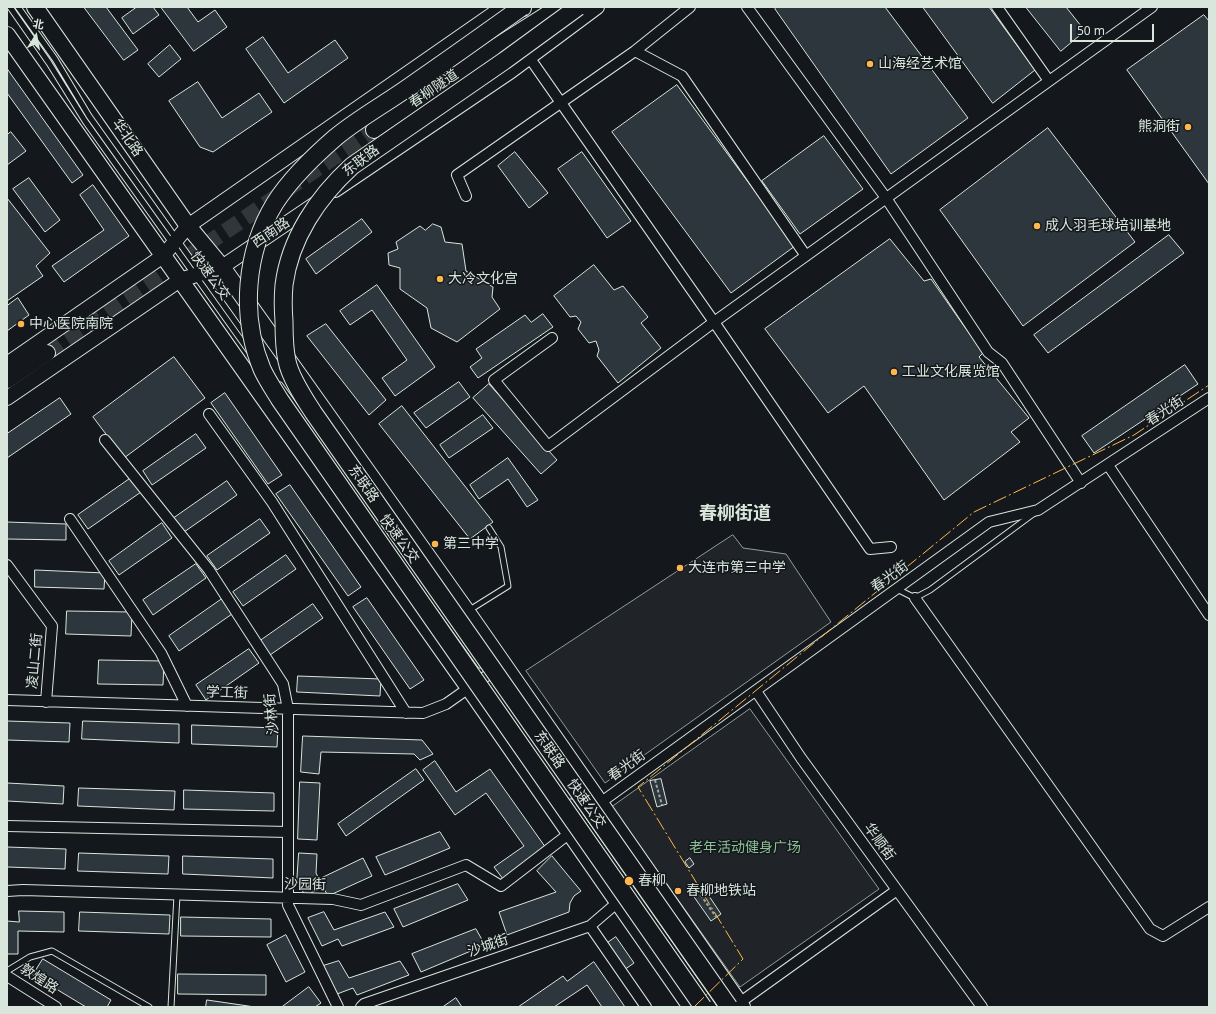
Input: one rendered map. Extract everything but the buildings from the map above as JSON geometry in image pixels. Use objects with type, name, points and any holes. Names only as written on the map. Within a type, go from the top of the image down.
[{"type":"highway","name":"东联路","points":[[522,7],[337,136],[294,179],[275,204],[265,223],[256,246],[250,271],[248,296],[254,344],[262,369],[280,400],[703,1007]]},
{"type":"highway","name":"东联路","points":[[578,7],[504,61],[352,166],[335,181],[310,213],[287,267],[283,306],[287,362],[297,385],[313,412],[736,1006]]},
{"type":"main road","name":"华北路","points":[[35,7],[188,226],[222,267],[505,666],[600,803],[736,1006]]},
{"type":"main road","points":[[7,364],[171,247],[188,226],[498,9],[528,7]]},
{"type":"main road","name":"西南路","points":[[7,398],[192,276],[222,267],[529,57],[597,7]]},
{"type":"main road","points":[[529,57],[550,9]]},
{"type":"main road","name":"春柳隧道","points":[[374,130],[550,9]]},
{"type":"main road","points":[[10,45],[171,247],[192,276],[469,688],[691,1007]]},
{"type":"main road","points":[[7,380],[47,353]]},
{"type":"street","points":[[466,196],[457,175],[635,51],[690,7]]},
{"type":"street","points":[[747,7],[886,198],[988,352],[1002,363],[1081,483]]},
{"type":"street","points":[[997,7],[1049,81]]},
{"type":"street","points":[[552,338],[494,380],[548,446],[714,322],[1152,7]]},
{"type":"street","points":[[635,51],[682,76],[806,256]]},
{"type":"street","points":[[529,57],[870,549],[891,547]]},
{"type":"street","name":"春光街","points":[[600,803],[989,522],[1038,510],[1209,398]]},
{"type":"street","points":[[209,414],[272,502],[406,713]]},
{"type":"street","name":"沙林街","points":[[105,440],[208,570],[283,684],[288,709],[288,905],[338,1007]]},
{"type":"street","points":[[1108,465],[1209,615]]},
{"type":"street","points":[[70,519],[161,653],[187,706]]},
{"type":"street","name":"凌山二街","points":[[7,565],[52,626],[46,702]]},
{"type":"street","points":[[915,598],[1150,929],[1163,936],[1209,907]]},
{"type":"street","name":"学工街","points":[[7,700],[423,713],[446,704],[469,688],[488,680],[505,666]]},
{"type":"street","name":"华顺街","points":[[756,691],[801,758],[982,1007]]},
{"type":"street","points":[[7,826],[288,832]]},
{"type":"street","name":"沙园街","points":[[7,892],[23,890],[333,899],[361,905],[466,865],[501,886],[570,833]]},
{"type":"street","points":[[736,1006],[897,890]]},
{"type":"street","name":"沙城街","points":[[360,1007],[364,1004],[590,926],[618,902]]},
{"type":"street","points":[[590,926],[646,1007]]},
{"type":"street","name":"敦煌路","points":[[7,976],[56,1007]]},
{"type":"lane","name":"快速公交","points":[[10,7],[49,63],[85,121],[171,247],[488,680]]},
{"type":"lane","name":"快速公交","points":[[18,7],[55,59],[171,247]]},
{"type":"lane","name":"快速公交","points":[[192,276],[270,371]]},
{"type":"lane","name":"快速公交","points":[[275,377],[488,680]]},
{"type":"lane","points":[[897,589],[915,598],[930,590],[1038,510]]},
{"type":"lane","points":[[467,612],[508,586],[501,547],[489,528]]},
{"type":"lane","name":"快速公交","points":[[714,1007],[572,800],[719,1007]]},
{"type":"lane","points":[[171,1007],[177,895]]},
{"type":"lane","points":[[7,972],[30,957],[52,951],[149,1007]]},
{"type":"path","points":[[655,780],[662,805]]},
{"type":"path","points":[[698,891],[716,917]]},
{"type":"green space","points":[[733,535],[743,548],[786,554],[831,622],[605,783],[526,671]]},
{"type":"green space","name":"老年活动健身广场","points":[[750,709],[879,889],[740,987],[612,807]]},
{"type":"tunnel","points":[[47,353],[374,130]]},
{"type":"power","points":[[694,1007],[743,959],[638,787],[974,512],[1134,435],[1209,385]]},
{"type":"place","name":"山海经艺术馆","points":[[870,64]]},
{"type":"place","name":"熊洞街","points":[[1188,127]]},
{"type":"place","name":"成人羽毛球培训基地","points":[[1037,226]]},
{"type":"place","name":"大冷文化宫","points":[[440,279]]},
{"type":"place","name":"中心医院南院","points":[[21,324]]},
{"type":"place","name":"工业文化展览馆","points":[[894,372]]},
{"type":"place","name":"第三中学","points":[[435,544]]},
{"type":"place","name":"大连市第三中学","points":[[680,568]]},
{"type":"place","name":"春柳","points":[[629,881]]},
{"type":"place","name":"春柳地铁站","points":[[678,891]]},
{"type":"district","name":"春柳街道","points":[[735,514]]}]
